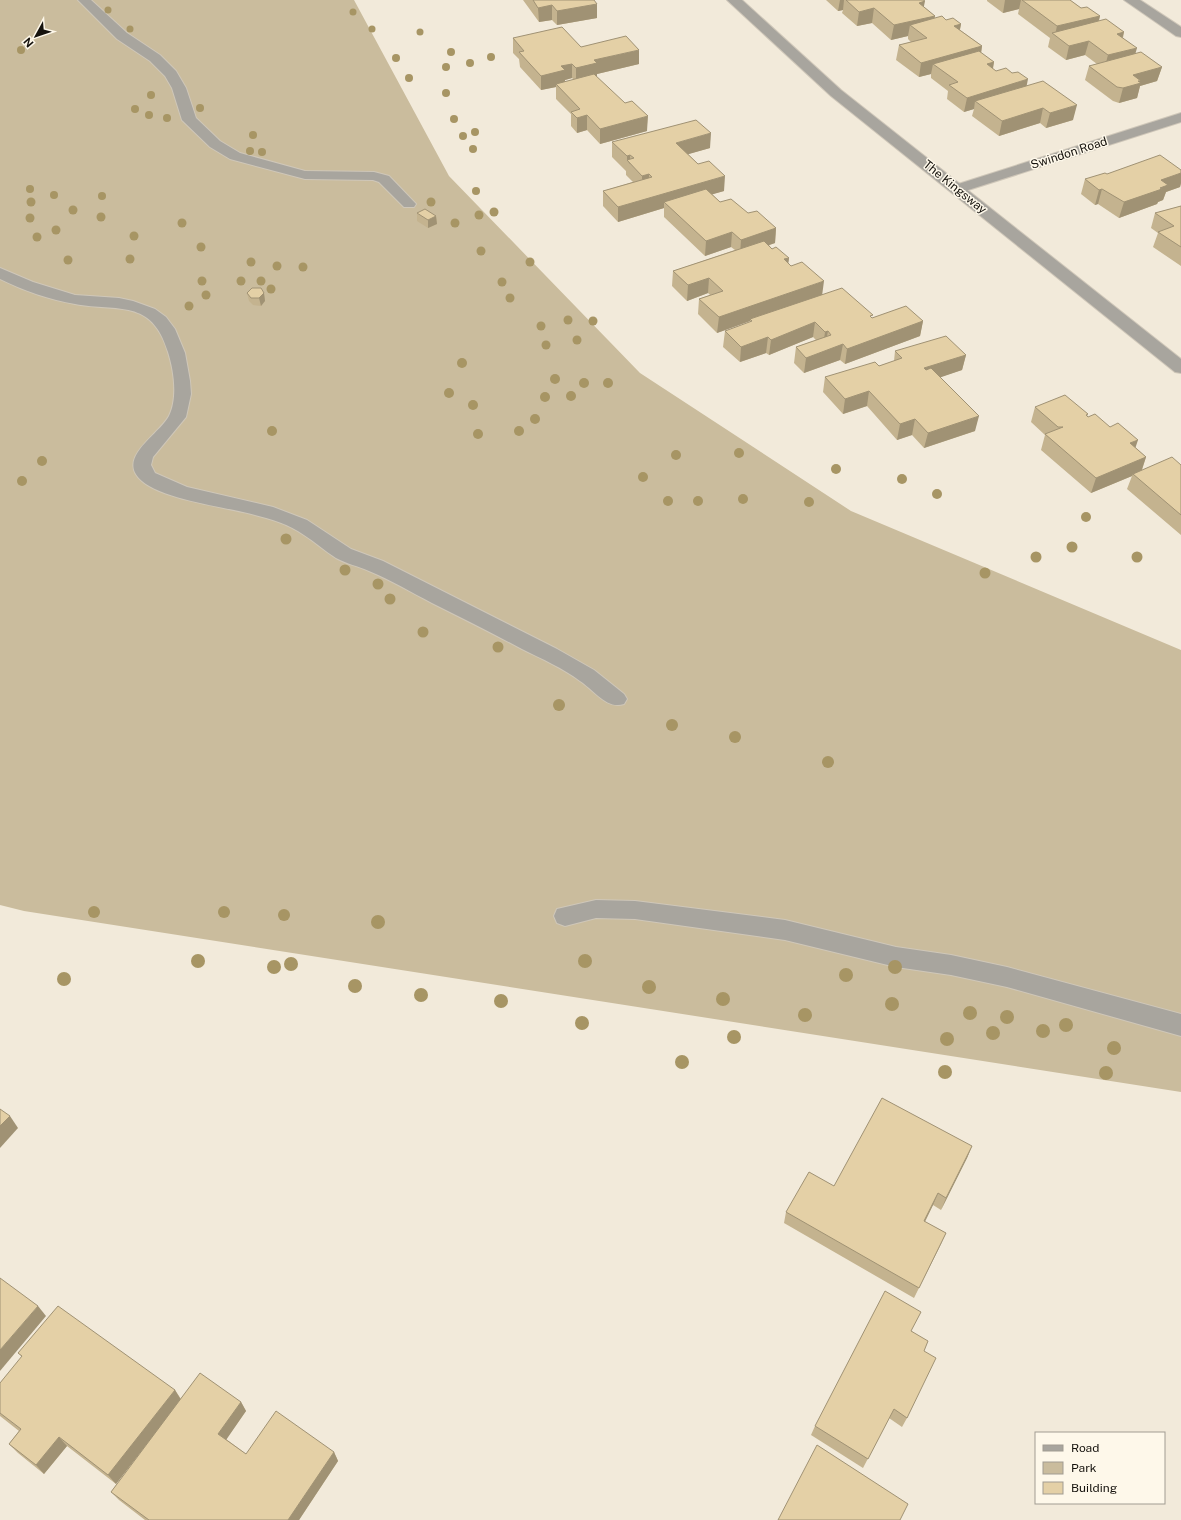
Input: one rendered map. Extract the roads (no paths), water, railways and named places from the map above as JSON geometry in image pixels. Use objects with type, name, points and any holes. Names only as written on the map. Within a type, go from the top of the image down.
[{"type":"street","name":"The Kingsway","points":[[734,0],[836,93],[1181,368]]},
{"type":"street","points":[[1131,0],[1181,33]]},
{"type":"street","name":"Swindon Road","points":[[957,189],[1181,117]]},
{"type":"lane","points":[[84,0],[122,36],[155,58],[171,74],[179,88],[189,120],[216,144],[235,156],[305,175],[374,176],[384,179],[409,204]]},
{"type":"lane","points":[[0,273],[30,286],[77,300],[114,301],[133,305],[160,320],[170,335],[179,359],[182,384],[177,418],[148,451],[143,461],[144,472],[150,480],[206,498],[282,516],[300,524],[316,532],[335,548],[350,557],[376,566],[550,654],[587,675],[617,699]]},
{"type":"lane","points":[[565,916],[596,909],[635,910],[785,930],[896,957],[951,965],[1007,977],[1181,1024]]}]
